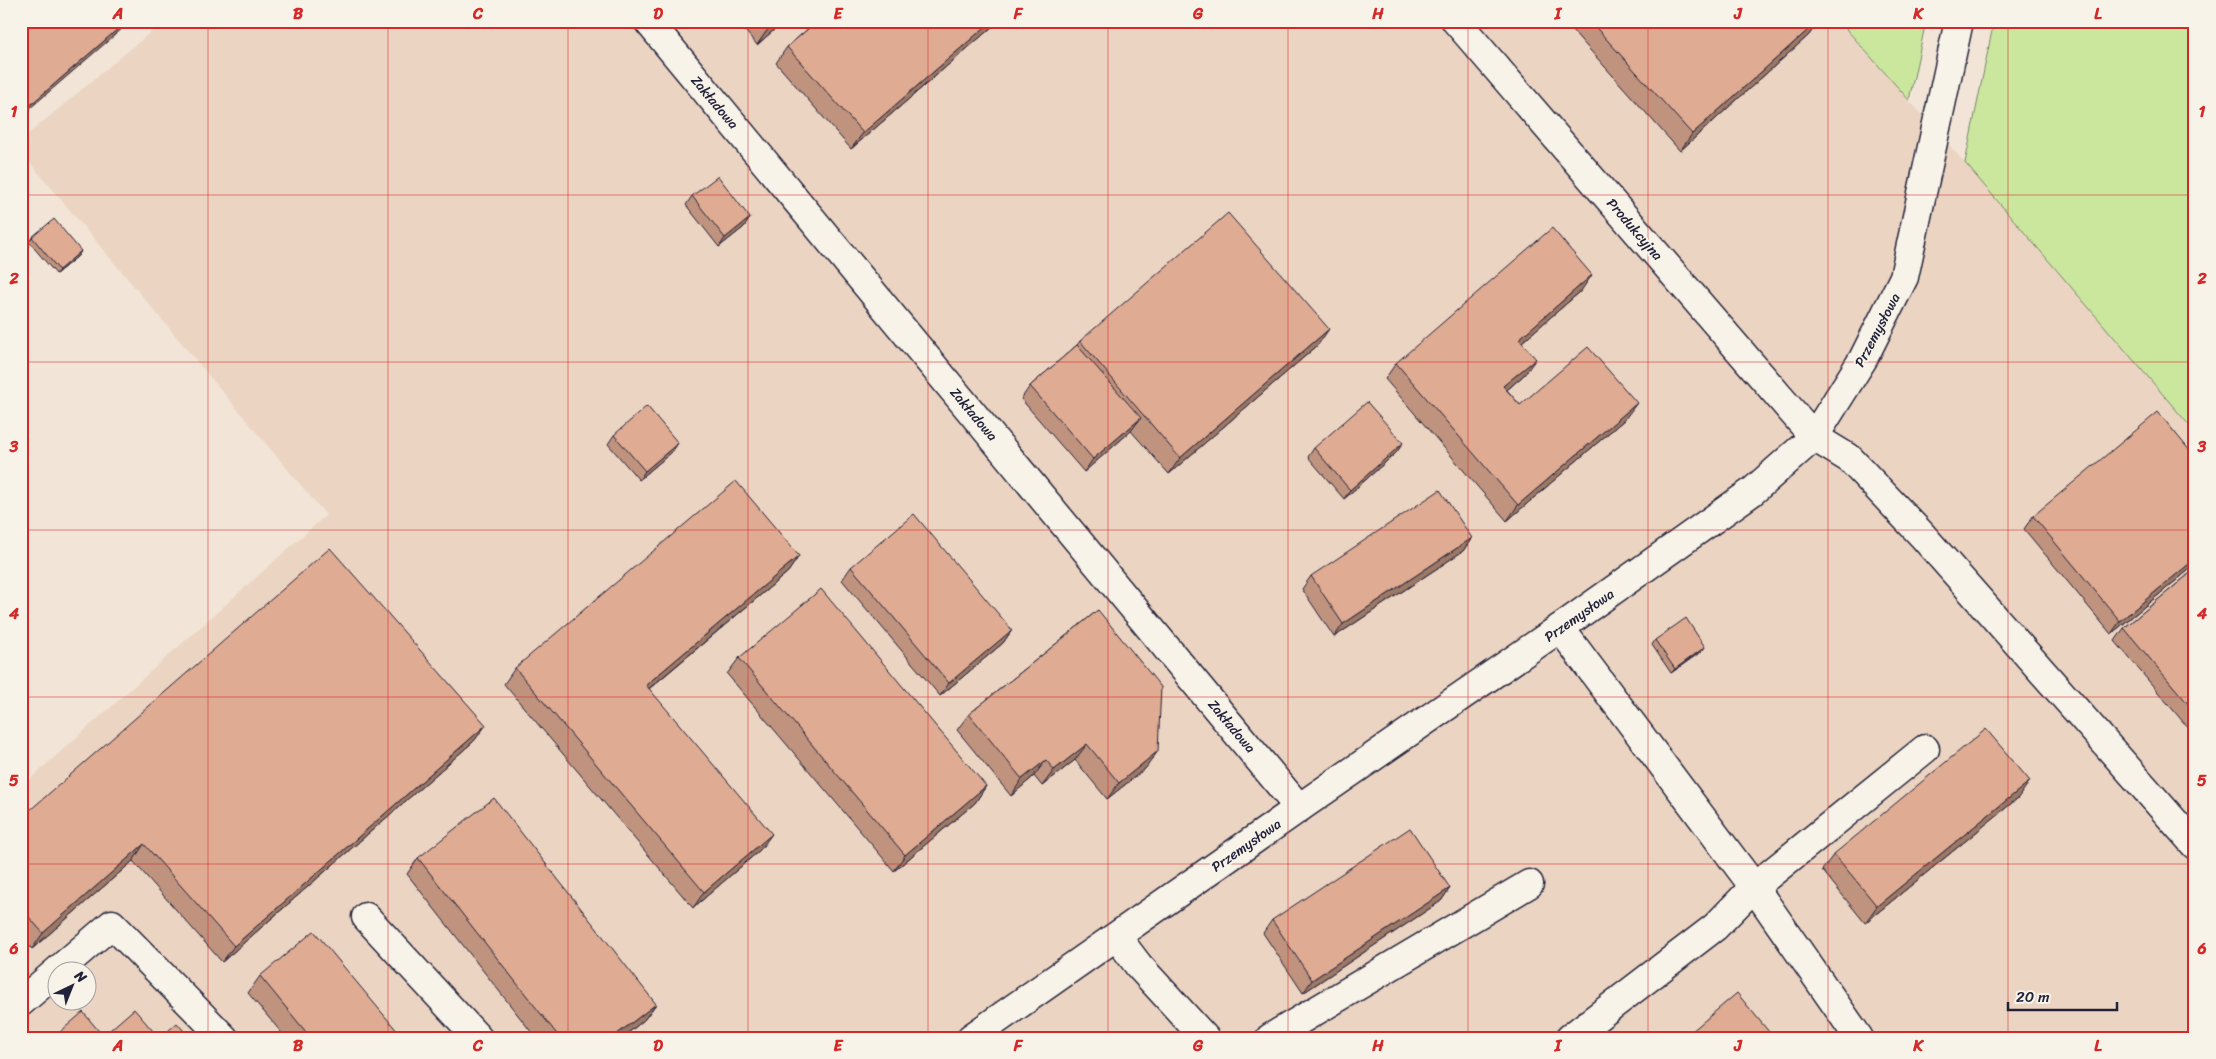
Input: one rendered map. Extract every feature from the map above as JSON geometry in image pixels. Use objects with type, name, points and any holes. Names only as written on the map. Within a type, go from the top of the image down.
[{"type":"street","name":"Zakładowa","points":[[648,21],[1299,808]]},
{"type":"street","name":"Produkcyjna","points":[[1456,21],[1814,437],[1850,459],[1922,535],[2195,845]]},
{"type":"street","name":"Przemysłowa","points":[[971,1038],[1753,492],[1814,437],[1863,359],[1904,277],[1959,21]]},
{"type":"street","points":[[1560,628],[1754,887],[1859,1038]]},
{"type":"street","points":[[1570,1038],[1715,927],[1754,887],[1925,749]]},
{"type":"street","points":[[1270,1038],[1528,884]]},
{"type":"street","points":[[366,917],[478,1038]]},
{"type":"street","points":[[21,1002],[112,924],[224,1038]]},
{"type":"street","points":[[1117,936],[1139,966],[1205,1038]]},
{"type":"shaded area","points":[[164,21],[1839,21],[1965,163],[2195,432],[2195,1038],[21,1038],[21,787],[326,515],[21,152],[21,140]]},
{"type":"green space","points":[[1839,21],[1926,21],[1909,100]]},
{"type":"green space","points":[[1994,21],[2195,21],[2195,432],[1965,163]]},
{"type":"building","points":[[21,21],[127,21],[21,113]]},
{"type":"building","points":[[762,21],[777,21],[768,29]]},
{"type":"building","points":[[817,21],[992,21],[863,133],[787,47]]},
{"type":"building","points":[[1590,21],[1818,21],[1692,134]]},
{"type":"building","points":[[718,176],[750,218],[725,238],[692,196]]},
{"type":"building","points":[[1228,213],[1329,329],[1180,458],[1080,341]]},
{"type":"building","points":[[54,219],[81,251],[59,270],[32,237]]},
{"type":"building","points":[[1552,228],[1592,275],[1519,339],[1536,359],[1503,386],[1520,405],[1588,347],[1637,403],[1518,505],[1396,363]]},
{"type":"building","points":[[1077,345],[1141,418],[1093,459],[1030,386]]},
{"type":"building","points":[[1367,402],[1403,443],[1350,490],[1314,448]]},
{"type":"building","points":[[647,406],[678,443],[645,471],[614,435]]},
{"type":"building","points":[[2158,412],[2195,457],[2195,559],[2120,621],[2033,516]]},
{"type":"building","points":[[736,481],[799,556],[646,685],[772,834],[704,892],[515,668]]},
{"type":"building","points":[[1440,490],[1472,538],[1343,624],[1311,576]]},
{"type":"building","points":[[914,514],[1012,630],[949,683],[851,567]]},
{"type":"building","points":[[330,548],[486,725],[234,946],[144,844],[43,933],[21,908],[21,818]]},
{"type":"building","points":[[2195,569],[2195,712],[2124,628]]},
{"type":"building","points":[[821,589],[986,786],[905,855],[739,658]]},
{"type":"building","points":[[1098,610],[1161,687],[1158,751],[1119,783],[1087,744],[1054,770],[1046,760],[1022,779],[969,714]]},
{"type":"building","points":[[1686,618],[1705,647],[1675,669],[1655,640]]},
{"type":"building","points":[[1986,729],[2030,781],[1877,906],[1834,854]]},
{"type":"building","points":[[494,798],[656,1004],[612,1038],[560,1038],[418,858]]},
{"type":"building","points":[[1410,828],[1450,888],[1312,980],[1272,920]]},
{"type":"building","points":[[314,931],[403,1038],[311,1038],[260,976]]},
{"type":"building","points":[[1737,993],[1774,1038],[1684,1038]]},
{"type":"building","points":[[134,1009],[159,1038],[53,1038],[83,1012],[103,1036]]},
{"type":"building","points":[[177,1023],[190,1038],[160,1038]]}]
